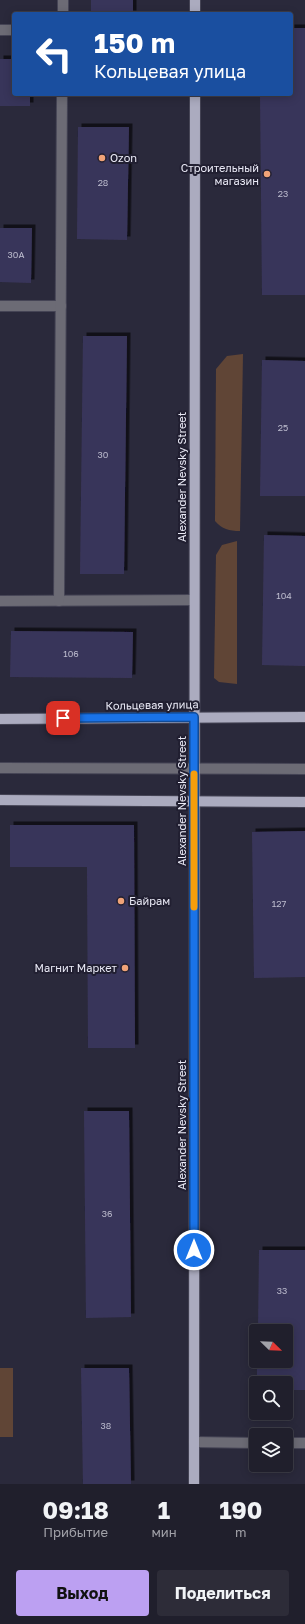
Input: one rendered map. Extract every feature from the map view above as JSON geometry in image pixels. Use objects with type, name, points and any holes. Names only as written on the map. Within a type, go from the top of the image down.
[{"type":"main road","points":[[195,0],[195,12]]},
{"type":"main road","name":"Alexander Nevsky Street","points":[[194,1484],[195,96]]},
{"type":"main road","name":"Кольцевая улица","points":[[0,719],[305,717]]},
{"type":"main road","points":[[0,800],[305,802]]},
{"type":"street","points":[[63,0],[63,12]]},
{"type":"street","points":[[0,30],[12,30]]},
{"type":"street","points":[[59,601],[62,96]]},
{"type":"street","points":[[0,306],[61,306]]},
{"type":"street","points":[[0,601],[194,600]]},
{"type":"street","points":[[0,768],[305,768]]},
{"type":"street","points":[[194,1442],[249,1443]]},
{"type":"street","points":[[293,1443],[305,1443]]},
{"type":"shaded area","points":[[243,354],[240,531],[236,531],[223,528],[215,521],[216,369],[227,356]]},
{"type":"shaded area","points":[[237,541],[237,684],[219,682],[214,678],[216,555],[222,545]]},
{"type":"shaded area","points":[[0,1368],[13,1368],[13,1437],[0,1437]]},
{"type":"building","points":[[91,0],[133,0],[133,12],[91,12]]},
{"type":"building","points":[[293,28],[305,28],[305,295],[262,295],[260,96],[293,96]]},
{"type":"building","points":[[0,59],[12,59],[12,96],[30,96],[30,106],[0,106]]},
{"type":"building","points":[[78,127],[129,127],[127,240],[77,239]]},
{"type":"building","points":[[0,228],[32,228],[31,283],[0,282]]},
{"type":"building","points":[[83,336],[127,336],[124,574],[80,574]]},
{"type":"building","points":[[262,360],[305,361],[305,496],[260,496]]},
{"type":"building","points":[[264,535],[305,536],[305,666],[262,665]]},
{"type":"building","points":[[11,631],[133,632],[132,678],[10,677]]},
{"type":"building","points":[[10,825],[134,825],[135,1048],[88,1048],[87,867],[10,867]]},
{"type":"building","points":[[305,831],[305,977],[254,978],[252,832]]},
{"type":"building","points":[[84,1111],[129,1111],[131,1317],[86,1318]]},
{"type":"building","points":[[259,1250],[305,1250],[305,1390],[293,1390],[293,1376],[257,1376],[257,1368],[293,1368],[293,1324],[258,1324]]},
{"type":"building","points":[[81,1368],[129,1368],[131,1484],[83,1484]]},
{"type":"slow traffic","points":[[194,774],[194,907]]},
{"type":"place","name":"Ozon","points":[[102,158]]},
{"type":"place","name":"Строительный магазин","points":[[267,174]]},
{"type":"place","name":"Байрам","points":[[121,901]]},
{"type":"place","name":"Магнит Маркет","points":[[125,968]]},
{"type":"route","points":[[63,718],[194,717],[194,1250]]}]
